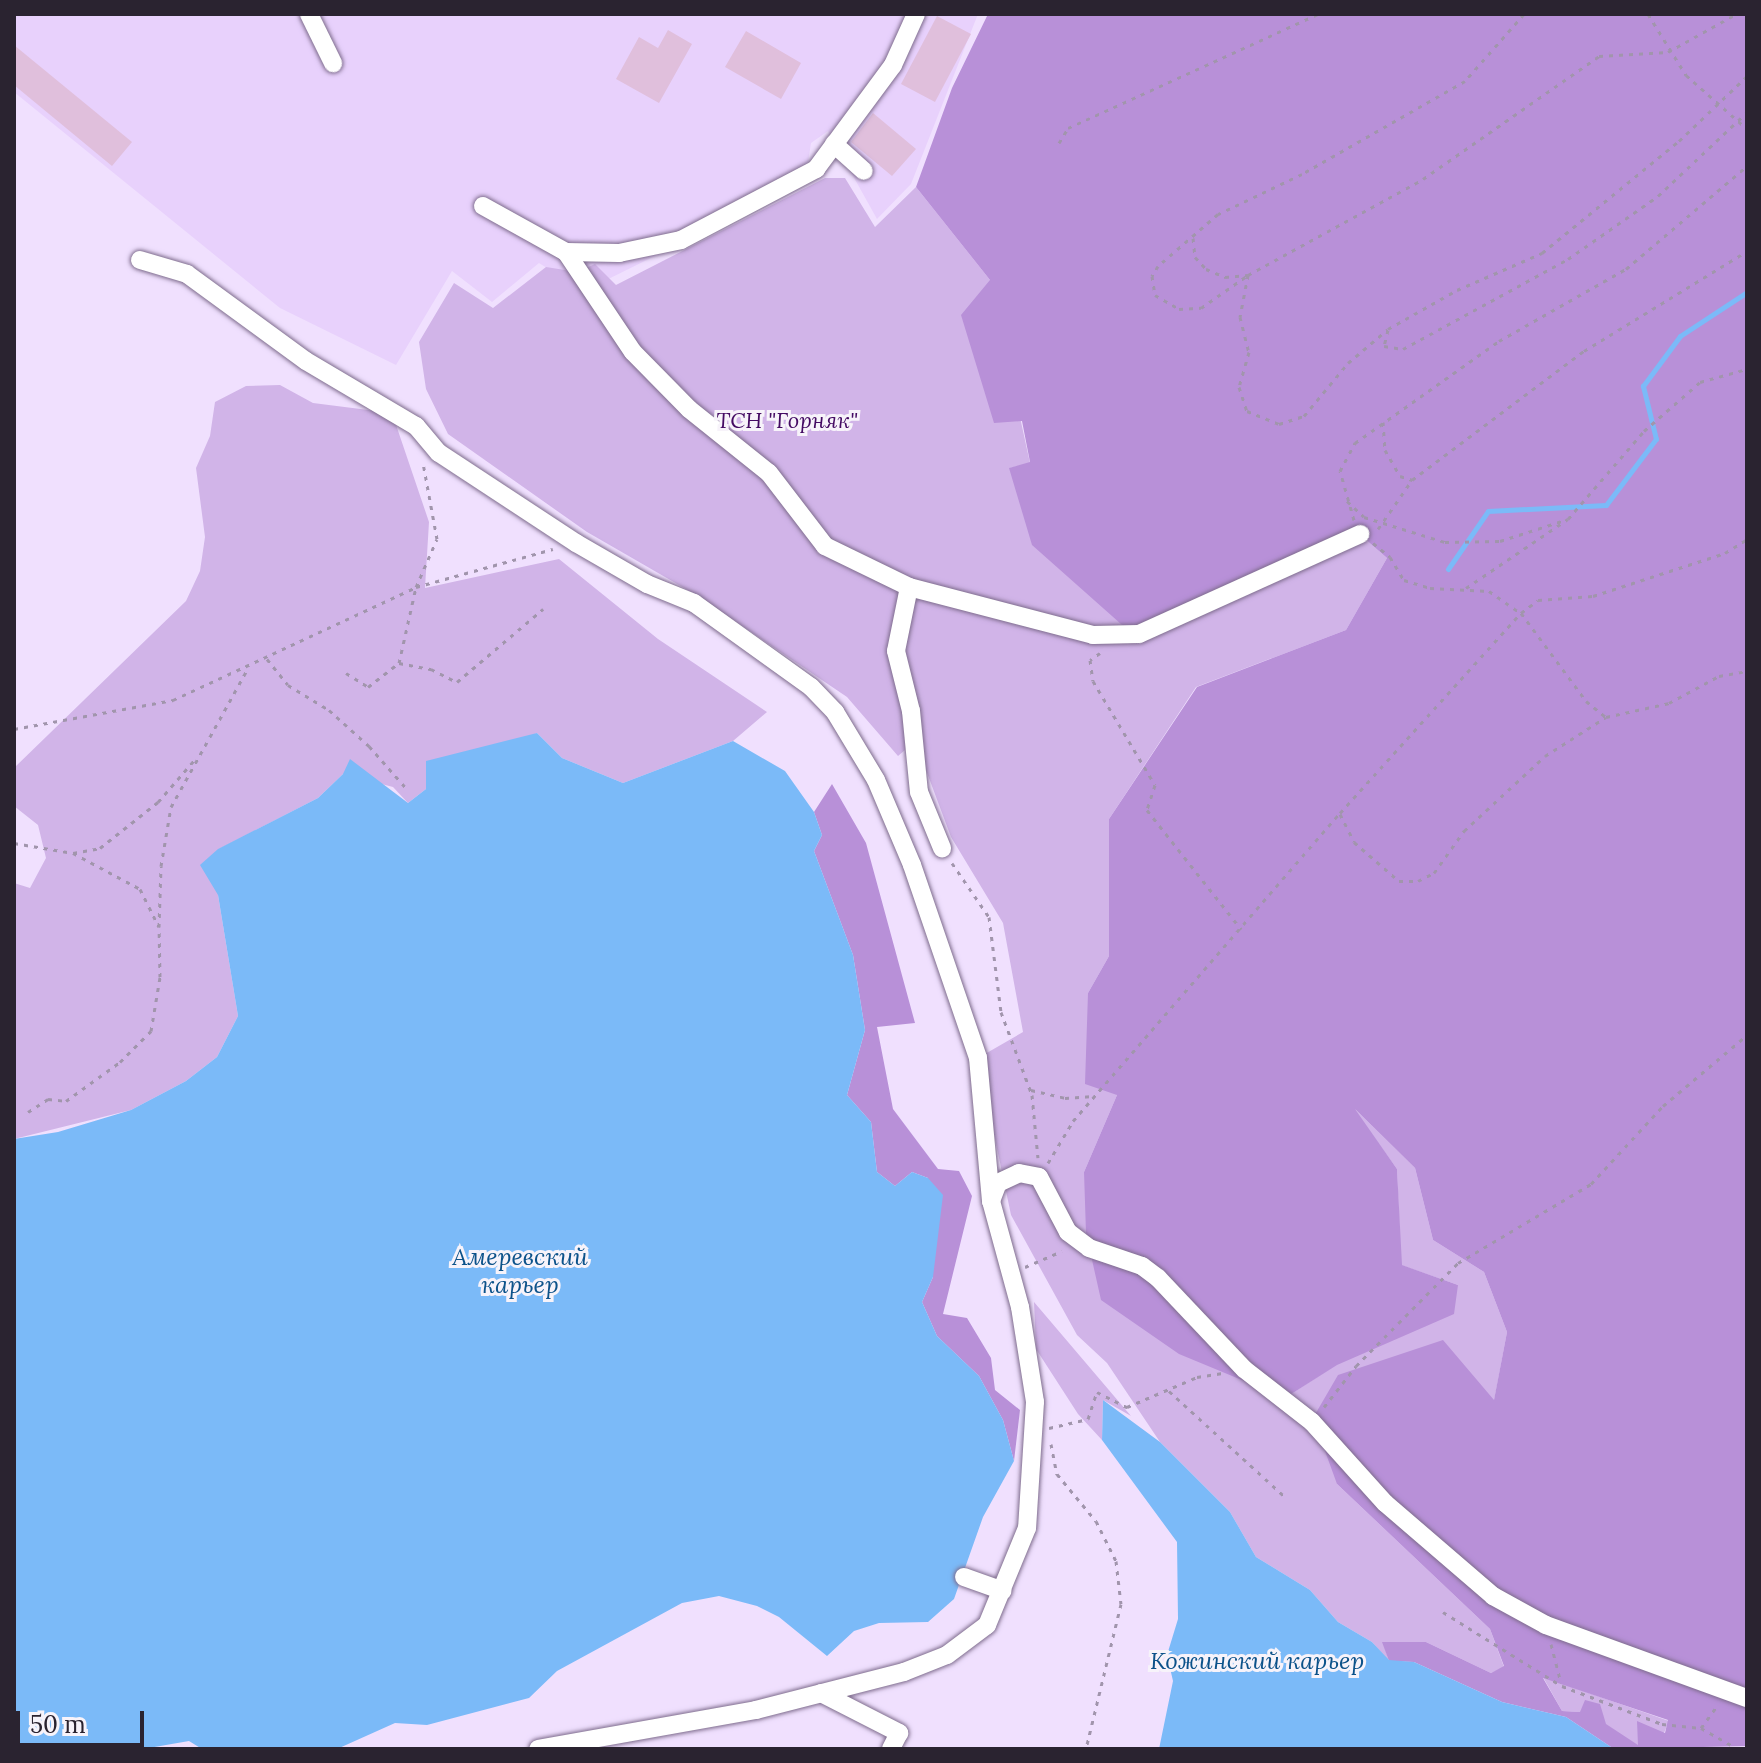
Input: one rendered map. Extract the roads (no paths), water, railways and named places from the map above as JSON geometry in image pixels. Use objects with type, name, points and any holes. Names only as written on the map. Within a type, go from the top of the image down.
[{"type":"street","points":[[309,14],[333,63]]},
{"type":"street","points":[[566,252],[619,253],[681,240],[816,169],[893,65],[916,14]]},
{"type":"street","points":[[834,144],[864,171]]},
{"type":"street","points":[[483,206],[566,252],[633,352],[689,409],[769,473],[825,546],[909,587],[1093,635],[1139,634],[1365,537]]},
{"type":"street","points":[[140,260],[187,274],[306,361],[416,426],[439,453],[576,543],[647,584],[694,603],[781,662],[835,712],[876,780],[912,865],[978,1058],[991,1201],[1011,1274],[1035,1402],[1027,1528],[987,1625],[947,1655],[821,1693],[538,1749]]},
{"type":"street","points":[[909,587],[896,651],[911,711],[919,792],[942,848]]},
{"type":"street","points":[[991,1201],[998,1183],[1019,1173],[1039,1177],[1068,1232],[1089,1248],[1142,1266],[1244,1369],[1312,1422],[1385,1503],[1493,1596],[1546,1625],[1747,1698]]},
{"type":"street","points":[[964,1577],[1003,1591]]},
{"type":"street","points":[[821,1693],[899,1733],[891,1749]]},
{"type":"water","name":"Амеревский карьер","points":[[537,733],[562,758],[623,783],[733,741],[785,771],[814,812],[822,835],[814,851],[853,955],[865,1030],[847,1095],[871,1122],[877,1172],[895,1186],[912,1172],[928,1178],[943,1195],[933,1277],[922,1302],[937,1336],[979,1376],[1003,1420],[1014,1461],[983,1517],[954,1599],[928,1622],[879,1623],[854,1631],[827,1656],[779,1617],[757,1606],[719,1596],[682,1603],[557,1671],[529,1698],[427,1725],[395,1723],[337,1749],[202,1749],[189,1741],[143,1749],[14,1749],[14,1139],[58,1132],[131,1110],[186,1081],[217,1057],[238,1016],[218,895],[200,865],[218,849],[318,798],[343,774],[350,759],[408,803],[426,789],[426,761]]},
{"type":"water","name":"Кожинский карьер","points":[[1103,1400],[1160,1442],[1230,1512],[1256,1557],[1310,1590],[1338,1622],[1372,1642],[1389,1660],[1414,1662],[1502,1702],[1566,1717],[1614,1749],[1159,1749],[1173,1681],[1167,1655],[1178,1619],[1177,1542],[1102,1440]]},
{"type":"waterway","points":[[1448,569],[1488,511],[1606,505],[1656,439],[1643,386],[1680,336],[1747,292]]},
{"type":"park label","name":"ТСН \"Горняк\"","points":[[787,421]]}]
